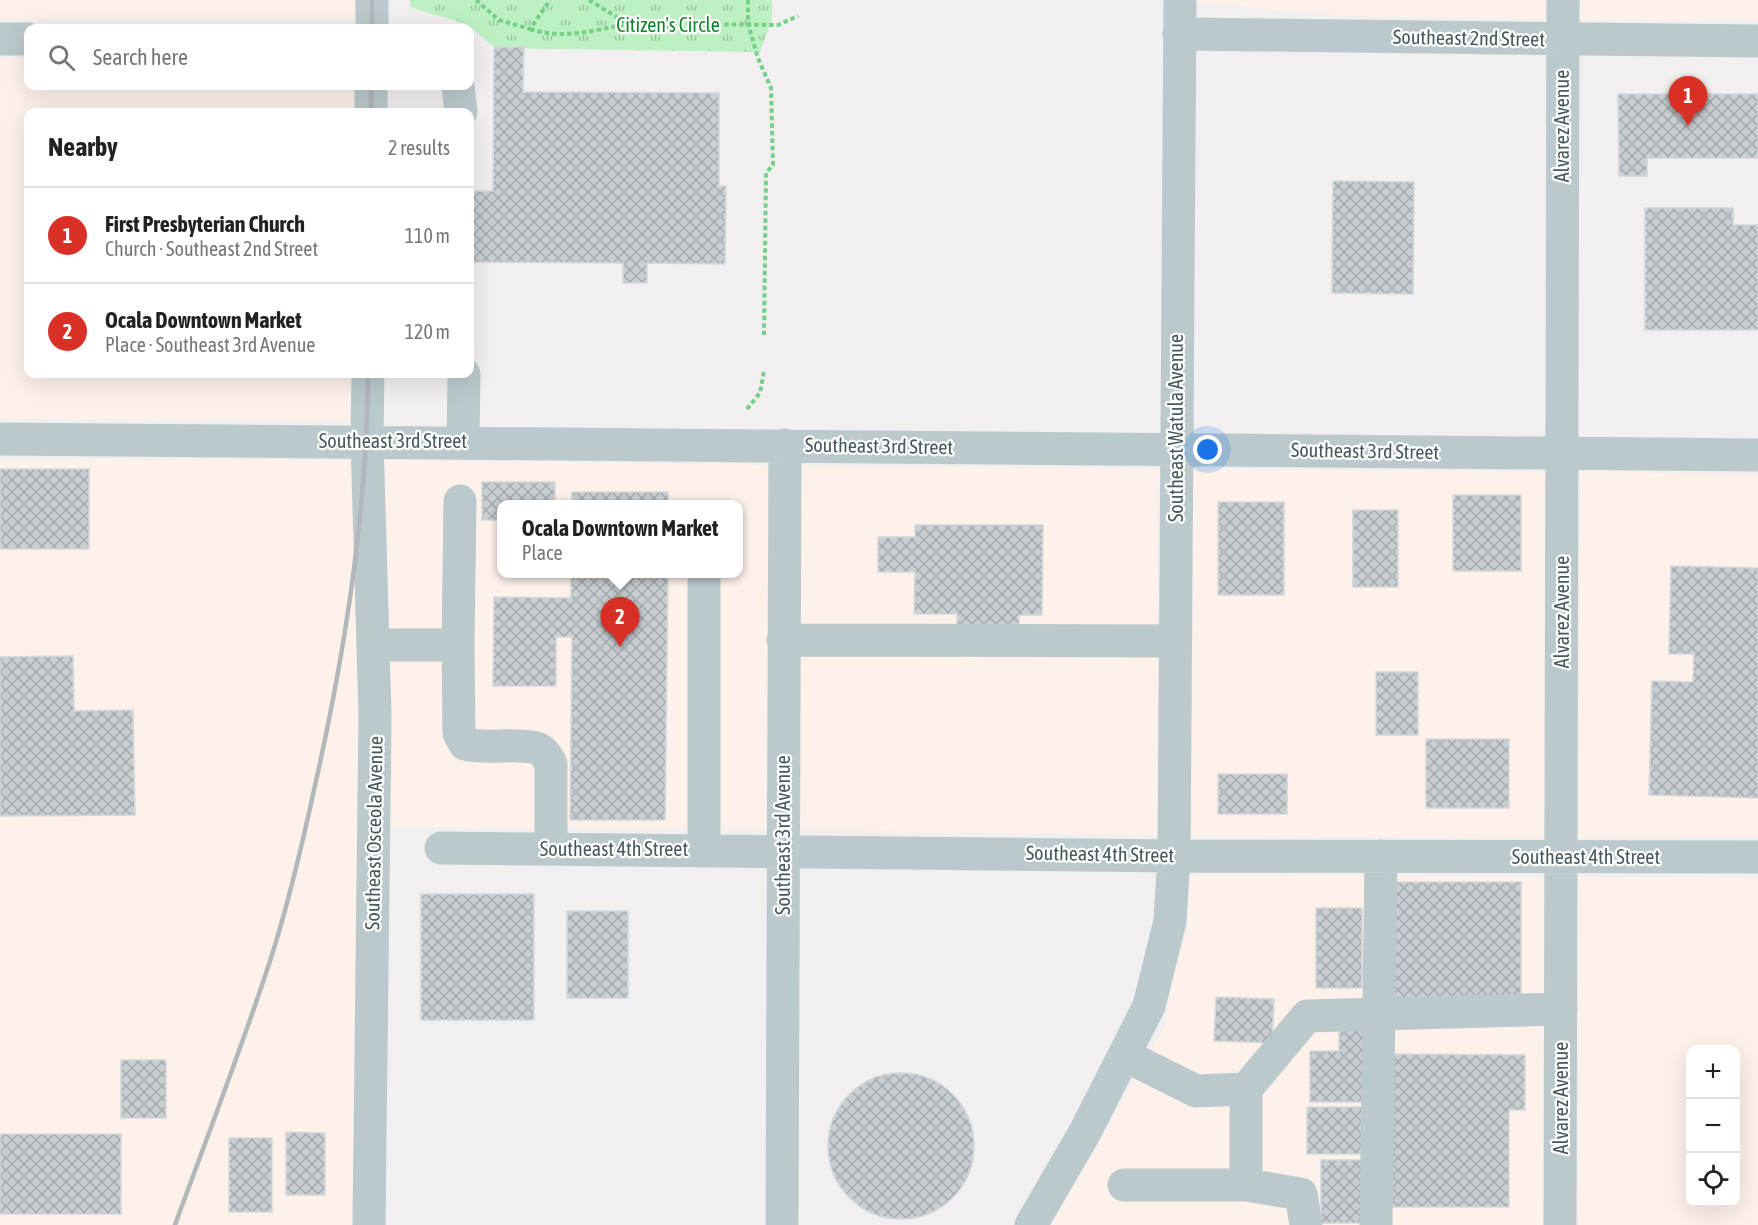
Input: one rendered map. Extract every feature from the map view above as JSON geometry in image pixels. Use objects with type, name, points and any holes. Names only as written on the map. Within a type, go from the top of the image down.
[{"type":"street","points":[[372,0],[372,24]]},
{"type":"street","name":"Southeast Watula Avenue","points":[[1174,855],[1180,0]]},
{"type":"street","name":"Alvarez Avenue","points":[[1560,1225],[1563,0]]},
{"type":"street","name":"Southeast 2nd Street","points":[[1179,34],[1758,41]]},
{"type":"street","points":[[0,39],[24,39]]},
{"type":"street","points":[[371,90],[371,108]]},
{"type":"street","points":[[458,90],[461,108]]},
{"type":"street","name":"Southeast Osceola Avenue","points":[[368,378],[367,440],[375,726],[369,1225]]},
{"type":"street","points":[[463,442],[464,378]]},
{"type":"street","name":"Southeast 3rd Street","points":[[0,439],[367,440],[1758,455]]},
{"type":"street","name":"Southeast 3rd Avenue","points":[[782,1225],[785,445]]},
{"type":"street","points":[[460,501],[459,734],[465,744],[478,748],[536,748],[546,754],[551,764],[551,849]]},
{"type":"street","points":[[704,578],[704,849]]},
{"type":"street","points":[[783,640],[1175,641]]},
{"type":"street","points":[[373,645],[458,645]]},
{"type":"street","name":"Southeast 4th Street","points":[[441,848],[782,849],[1174,855],[1758,857]]},
{"type":"street","points":[[1031,1225],[1085,1132],[1149,1006],[1170,921],[1174,855]]},
{"type":"street","points":[[1376,1225],[1381,856]]},
{"type":"street","points":[[1246,1185],[1246,1089],[1306,1016],[1561,1009]]},
{"type":"street","points":[[1124,1055],[1196,1091],[1246,1089]]},
{"type":"street","points":[[1124,1185],[1246,1185],[1301,1194],[1306,1225]]},
{"type":"path","points":[[476,0],[499,20],[546,34],[566,36],[628,24],[660,28],[691,24],[778,25],[798,16]]},
{"type":"path","points":[[530,29],[550,0]]},
{"type":"path","points":[[589,0],[628,24]]},
{"type":"path","points":[[748,0],[748,24],[758,58],[771,88],[772,165],[766,173],[764,335]]},
{"type":"path","points":[[747,409],[760,393],[764,371]]},
{"type":"shaded area","points":[[0,0],[355,0],[354,19],[0,19]]},
{"type":"shaded area","points":[[1197,0],[1546,0],[1545,19],[1345,16],[1197,3]]},
{"type":"shaded area","points":[[1580,0],[1758,0],[1758,21],[1580,20]]},
{"type":"shaded area","points":[[0,58],[24,58],[24,90],[354,90],[353,108],[24,108],[24,378],[351,378],[350,421],[0,419]]},
{"type":"shaded area","points":[[0,459],[351,460],[358,715],[352,1225],[0,1225]]},
{"type":"shaded area","points":[[385,460],[768,465],[766,830],[392,827],[392,715]]},
{"type":"shaded area","points":[[802,465],[1158,469],[1157,835],[800,830]]},
{"type":"shaded area","points":[[1193,469],[1545,472],[1544,838],[1192,836]]},
{"type":"shaded area","points":[[1580,472],[1758,474],[1758,837],[1579,838]]},
{"type":"shaded area","points":[[1190,875],[1544,877],[1543,1225],[1052,1225],[1165,1026],[1169,998],[1187,927]]},
{"type":"shaded area","points":[[1579,877],[1758,877],[1758,1225],[1578,1225]]},
{"type":"green space","name":"Citizen's Circle","points":[[410,0],[772,0],[772,19],[760,52],[496,48],[474,30],[474,24],[466,24],[410,7]]},
{"type":"building","points":[[494,47],[524,47],[523,92],[719,93],[719,186],[726,186],[725,264],[647,263],[647,283],[623,283],[623,263],[474,262],[474,191],[493,191]]},
{"type":"building","points":[[1618,94],[1758,94],[1758,158],[1647,158],[1647,176],[1619,176]]},
{"type":"building","points":[[1333,181],[1414,182],[1413,294],[1332,293]]},
{"type":"building","points":[[1645,208],[1733,208],[1733,225],[1758,225],[1758,330],[1645,330]]},
{"type":"building","points":[[0,469],[89,469],[89,549],[0,549]]},
{"type":"building","points":[[482,482],[555,482],[555,500],[497,500],[497,520],[482,520]]},
{"type":"building","points":[[572,492],[668,492],[668,500],[572,500]]},
{"type":"building","points":[[1453,495],[1521,495],[1521,571],[1453,571]]},
{"type":"building","points":[[1218,502],[1284,502],[1284,595],[1218,595]]},
{"type":"building","points":[[1353,510],[1398,510],[1398,587],[1353,587]]},
{"type":"building","points":[[915,525],[1043,525],[1042,615],[1019,615],[1019,631],[957,631],[957,614],[914,614],[915,572],[878,572],[878,537],[915,537]]},
{"type":"building","points":[[1671,566],[1758,568],[1758,798],[1649,795],[1652,681],[1693,682],[1694,654],[1669,654]]},
{"type":"building","points":[[571,578],[668,578],[665,820],[570,820],[572,637],[556,637],[556,686],[493,686],[494,597],[571,598]]},
{"type":"building","points":[[73,656],[74,711],[133,710],[135,815],[0,816],[0,657]]},
{"type":"building","points":[[1376,672],[1418,672],[1418,735],[1376,735]]},
{"type":"building","points":[[1426,739],[1509,739],[1509,808],[1426,808]]},
{"type":"building","points":[[1218,774],[1287,774],[1287,814],[1218,814]]},
{"type":"building","points":[[1391,882],[1521,882],[1521,998],[1391,998]]},
{"type":"building","points":[[421,894],[534,894],[534,1020],[421,1020]]},
{"type":"building","points":[[1316,908],[1362,908],[1362,988],[1316,988]]},
{"type":"building","points":[[567,911],[628,911],[628,998],[567,998]]},
{"type":"building","points":[[1216,997],[1274,999],[1272,1043],[1214,1041]]},
{"type":"building","points":[[1339,1030],[1369,1030],[1369,1102],[1310,1102],[1310,1051],[1339,1051]]},
{"type":"building","points":[[1388,1054],[1525,1055],[1525,1110],[1509,1110],[1509,1207],[1388,1207]]},
{"type":"building","points":[[121,1060],[166,1060],[166,1118],[121,1118]]},
{"type":"building","points":[[901,1073],[929,1079],[952,1095],[968,1118],[974,1146],[968,1174],[952,1197],[929,1213],[901,1219],[873,1213],[850,1197],[834,1174],[828,1146],[834,1118],[850,1095],[873,1079]]},
{"type":"building","points":[[1307,1107],[1364,1107],[1364,1154],[1307,1154]]},
{"type":"building","points":[[286,1132],[325,1133],[325,1195],[286,1195]]},
{"type":"building","points":[[0,1134],[121,1134],[121,1214],[0,1214]]},
{"type":"building","points":[[229,1138],[272,1138],[272,1212],[229,1212]]},
{"type":"building","points":[[1321,1160],[1362,1160],[1362,1223],[1321,1223]]},
{"type":"railway","points":[[372,0],[372,24]]},
{"type":"railway","points":[[371,90],[371,108]]},
{"type":"railway","points":[[175,1225],[270,961],[306,826],[337,680],[353,579],[364,477],[368,378]]},
{"type":"place","name":"First Presbyterian Church","points":[[1688,126]]},
{"type":"place","name":"Ocala Downtown Market","points":[[620,647]]}]
